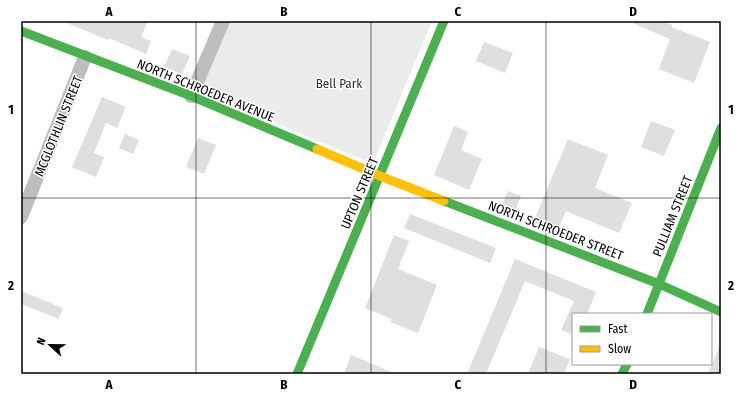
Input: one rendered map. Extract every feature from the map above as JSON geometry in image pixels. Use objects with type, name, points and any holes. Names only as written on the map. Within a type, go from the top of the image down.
[{"type":"street","points":[[191,96],[223,21]]},
{"type":"street","name":"UPTON STREET","points":[[297,374],[444,21]]},
{"type":"street","name":"NORTH SCHROEDER AVENUE","points":[[21,31],[85,57],[191,96],[380,176]]},
{"type":"street","name":"MCGLOTHLIN STREET","points":[[21,217],[85,57]]},
{"type":"street","name":"PULLIAM STREET","points":[[647,313],[721,128]]},
{"type":"street","name":"NORTH SCHROEDER STREET","points":[[380,176],[659,284],[721,312]]},
{"type":"street","points":[[622,374],[626,365]]},
{"type":"green space","name":"Bell Park","points":[[229,21],[432,21],[375,159],[371,163],[203,93],[201,86]]},
{"type":"building","points":[[62,21],[148,21],[141,37],[151,41],[146,54],[109,38],[108,40]]},
{"type":"building","points":[[628,21],[663,21],[672,25],[672,27],[710,42],[694,83],[659,69],[670,39]]},
{"type":"building","points":[[484,42],[513,53],[505,73],[476,61]]},
{"type":"building","points":[[172,49],[190,56],[182,74],[164,67]]},
{"type":"building","points":[[102,97],[126,107],[117,128],[106,123],[94,153],[104,157],[96,177],[72,167]]},
{"type":"building","points":[[651,121],[675,130],[664,156],[641,147]]},
{"type":"building","points":[[454,126],[468,132],[461,150],[482,159],[469,190],[434,175]]},
{"type":"building","points":[[125,134],[139,140],[133,154],[119,148]]},
{"type":"building","points":[[198,138],[216,145],[204,174],[186,167]]},
{"type":"building","points":[[568,139],[608,155],[595,188],[632,203],[619,233],[566,211],[557,232],[533,223]]},
{"type":"building","points":[[508,191],[521,196],[515,211],[502,205]]},
{"type":"building","points":[[410,214],[496,248],[490,263],[404,228]]},
{"type":"building","points":[[394,235],[409,241],[398,269],[437,285],[418,333],[390,322],[392,319],[365,308]]},
{"type":"building","points":[[515,259],[596,292],[587,313],[572,313],[572,335],[561,330],[574,301],[525,281],[486,374],[467,374]]},
{"type":"building","points":[[21,291],[63,308],[59,319],[21,304]]},
{"type":"building","points":[[721,343],[721,374],[708,374]]},
{"type":"building","points":[[539,347],[570,359],[564,374],[528,374]]},
{"type":"building","points":[[351,355],[396,374],[344,374]]},
{"type":"traffic: fast","points":[[297,374],[444,21]]},
{"type":"traffic: fast","points":[[21,31],[191,96],[317,149]]},
{"type":"traffic: fast","points":[[647,313],[721,128]]},
{"type":"traffic: fast","points":[[444,201],[659,284],[721,312]]},
{"type":"traffic: fast","points":[[622,374],[626,365]]},
{"type":"traffic: slow","points":[[317,149],[444,201]]}]
